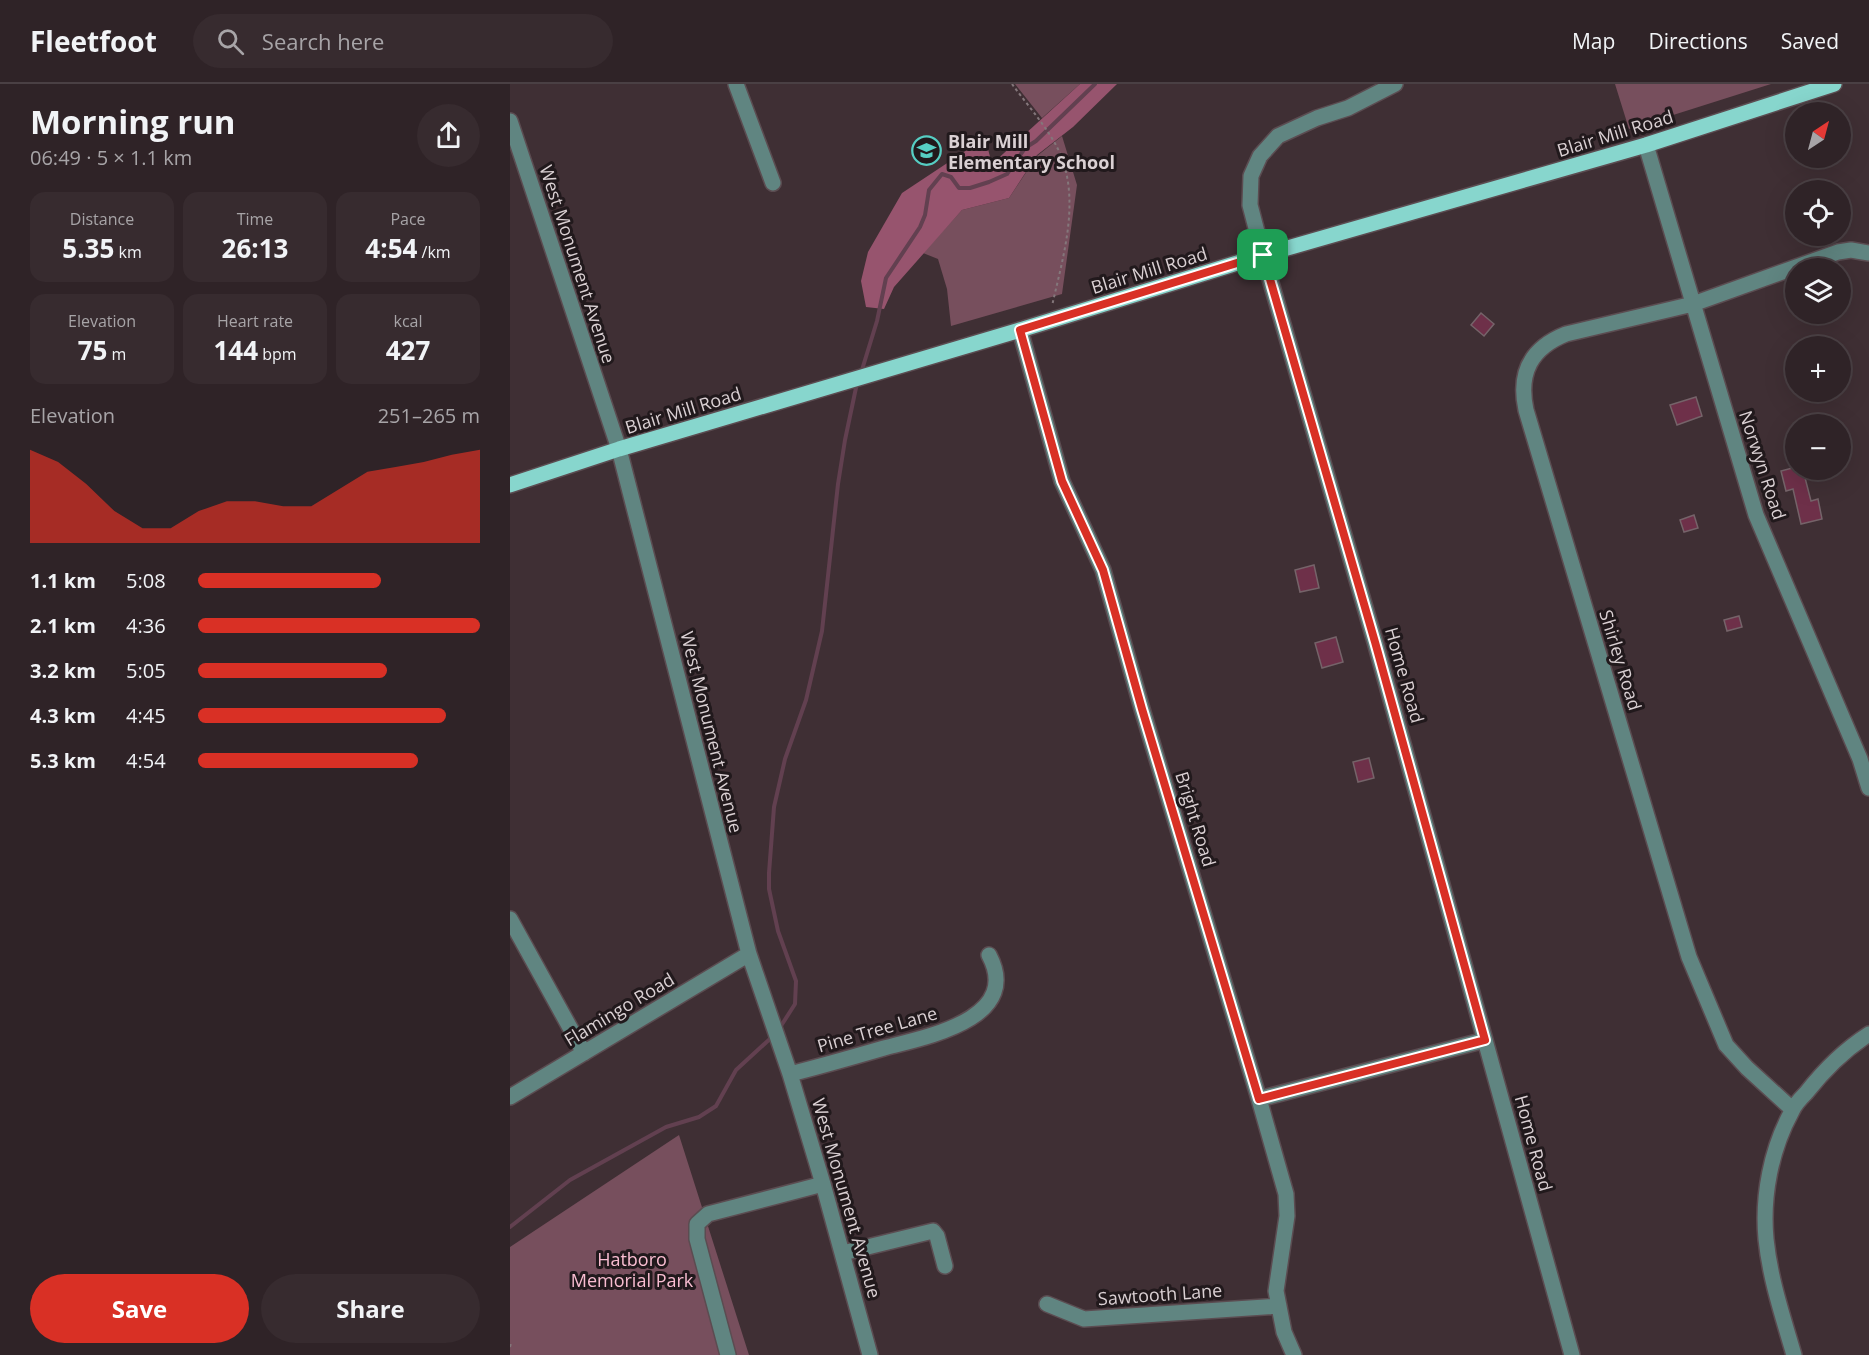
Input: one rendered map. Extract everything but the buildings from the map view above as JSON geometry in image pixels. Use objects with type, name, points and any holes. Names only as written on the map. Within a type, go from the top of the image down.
[{"type":"main road","name":"Blair Mill Road","points":[[510,485],[619,449],[1263,255],[1646,145],[1834,84]]},
{"type":"street","points":[[736,84],[773,183]]},
{"type":"street","name":"Home Road","points":[[1395,84],[1348,108],[1317,118],[1278,136],[1260,156],[1251,176],[1250,205],[1375,642],[1572,1355]]},
{"type":"street","name":"West Monument Avenue","points":[[510,121],[619,449],[749,954],[790,1074],[843,1253],[870,1355]]},
{"type":"street","name":"Norwyn Road","points":[[1646,145],[1756,515],[1860,759],[1869,788]]},
{"type":"street","name":"Shirley Road","points":[[1792,1109],[1747,1068],[1726,1045],[1689,957],[1523,400],[1523,388],[1528,366],[1542,347],[1553,339],[1693,304],[1838,252],[1851,250],[1869,253]]},
{"type":"street","name":"Bright Road","points":[[1020,330],[1062,481],[1103,570],[1286,1194],[1287,1216],[1276,1291],[1284,1332],[1294,1355]]},
{"type":"street","points":[[510,919],[584,1053]]},
{"type":"street","name":"Flamingo Road","points":[[510,1098],[749,954]]},
{"type":"street","name":"Pine Tree Lane","points":[[790,1074],[938,1034],[966,1021],[988,1003],[995,992],[998,979],[989,955]]},
{"type":"street","points":[[1794,1355],[1772,1278],[1766,1238],[1766,1197],[1773,1155],[1792,1109],[1823,1071],[1869,1034]]},
{"type":"street","points":[[1259,1099],[1485,1040]]},
{"type":"street","points":[[728,1355],[697,1239],[696,1224],[708,1214],[823,1184]]},
{"type":"street","points":[[843,1253],[933,1231],[937,1236],[945,1266]]},
{"type":"street","name":"Sawtooth Lane","points":[[1047,1304],[1084,1319],[1279,1306]]},
{"type":"path","points":[[1012,84],[1053,141],[1065,171],[1070,198],[1070,214],[1062,259],[1048,321]]},
{"type":"green space","points":[[1015,84],[1080,84],[1042,118]]},
{"type":"green space","points":[[1615,84],[1771,84],[1629,129]]},
{"type":"green space","points":[[1062,136],[1077,185],[1062,294],[951,326],[947,289],[938,259],[923,253],[962,210],[1009,198],[1037,156]]},
{"type":"green space","name":"Hatboro Memorial Park","points":[[679,1135],[749,1355],[510,1355],[510,1247]]},
{"type":"shaded area","points":[[1080,84],[1117,84],[1073,127],[1037,155],[1009,198],[962,210],[894,287],[884,309],[866,307],[861,281],[868,252],[902,193],[985,138],[992,164]]},
{"type":"waterway","points":[[861,373],[877,321],[886,278],[920,227],[925,215],[929,190],[942,174],[951,177],[959,188],[970,188],[1007,174],[1025,148],[1036,141],[1095,84]]},
{"type":"waterway","points":[[779,1029],[795,1004],[796,981],[778,931],[769,889],[774,807],[785,759],[806,700],[822,631],[838,484],[857,383]]},
{"type":"waterway","points":[[510,1227],[570,1180],[666,1127],[699,1117],[716,1106],[736,1070],[772,1037]]},
{"type":"place","name":"Blair Mill Elementary School","points":[[927,151]]},
{"type":"route","points":[[1263,255],[1375,642],[1485,1040],[1259,1099],[1142,709],[1103,570],[1062,481],[1020,330],[1263,255]]}]
